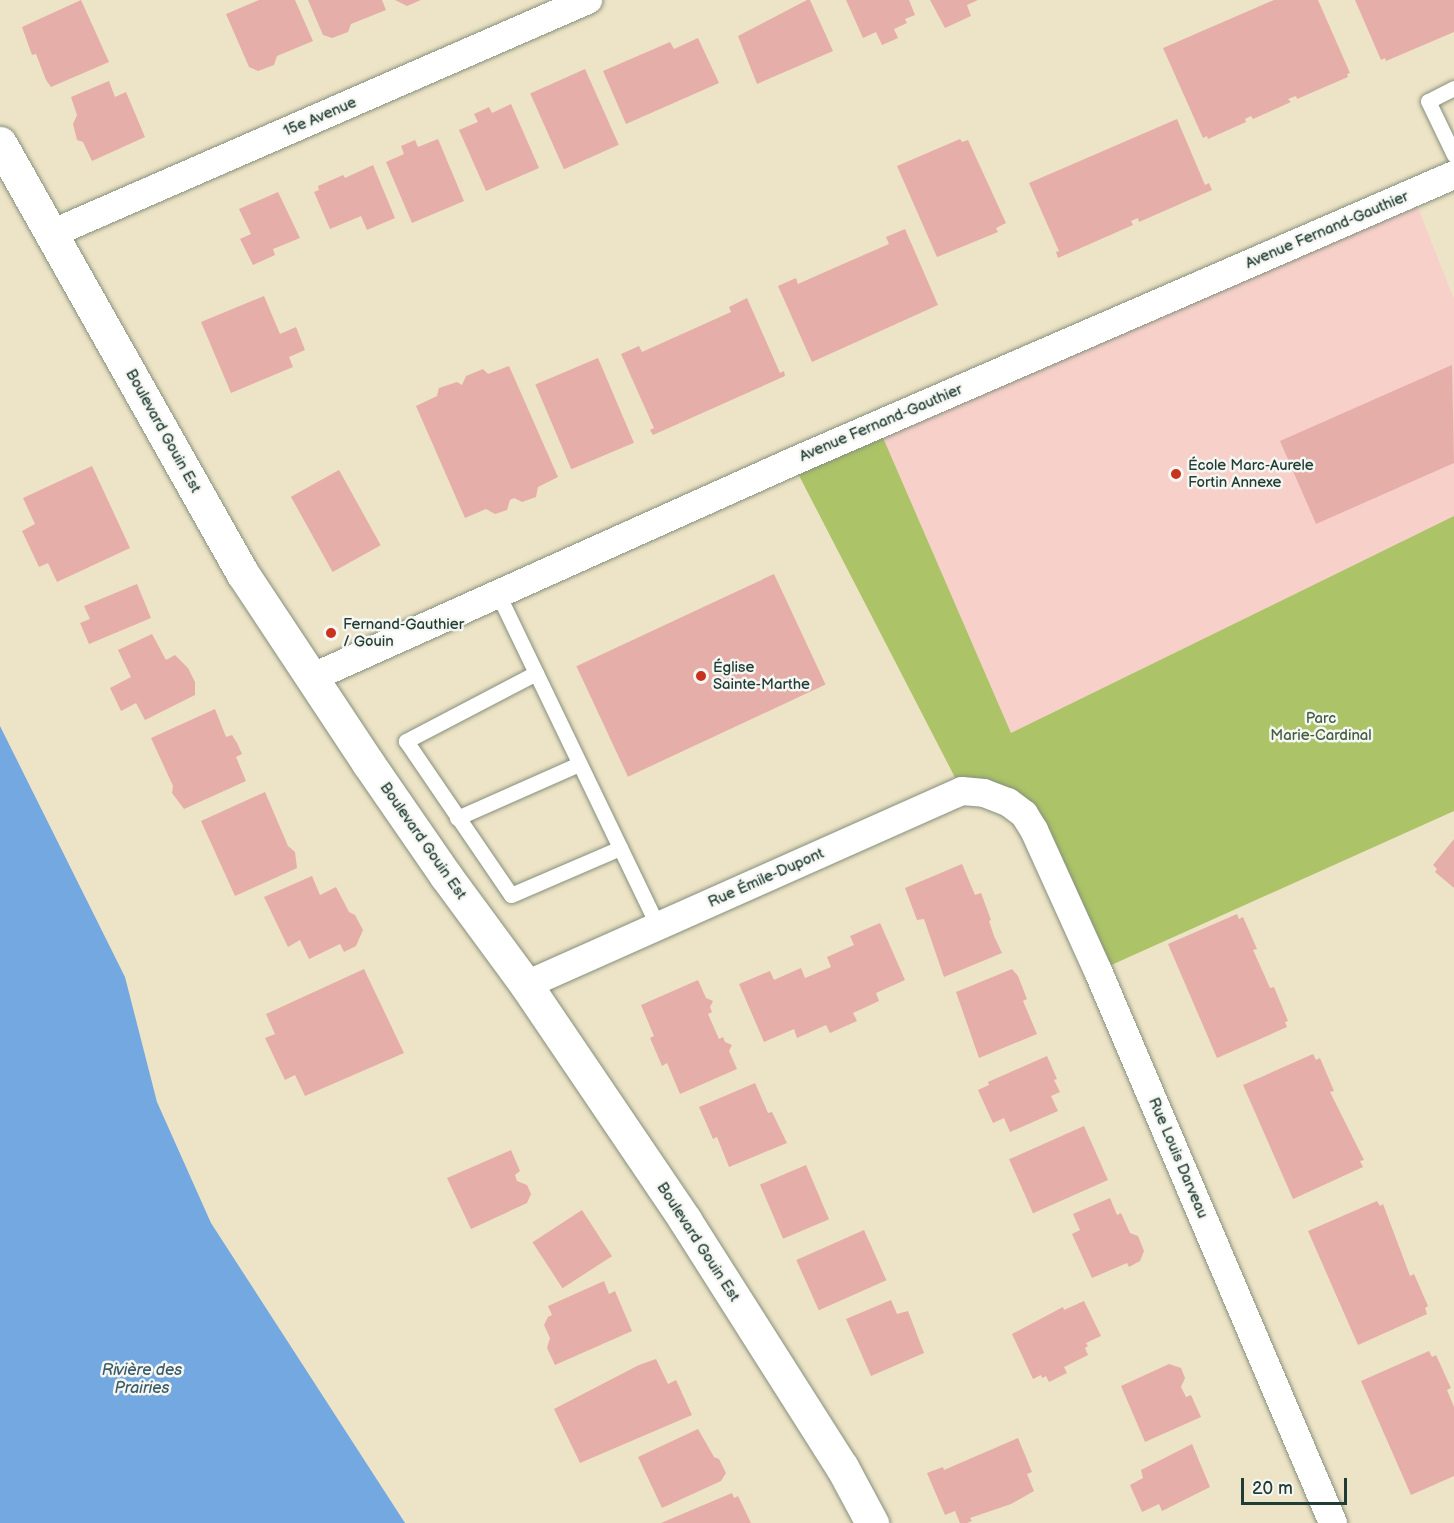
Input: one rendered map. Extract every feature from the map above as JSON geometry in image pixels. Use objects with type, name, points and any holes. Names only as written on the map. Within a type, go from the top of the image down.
[{"type":"street","name":"15e Avenue","points":[[51,234],[588,0]]},
{"type":"street","name":"Boulevard Gouin Est","points":[[0,143],[243,574],[446,876],[526,985],[685,1220],[842,1467],[872,1523]]},
{"type":"street","name":"Avenue Fernand-Gauthier","points":[[311,678],[844,439],[1454,175]]},
{"type":"street","name":"Rue Émile-Dupont","points":[[526,985],[962,791],[984,793],[1008,802]]},
{"type":"street","name":"Rue Louis Darveau","points":[[1008,802],[1024,814],[1034,830],[1098,971],[1333,1523]]},
{"type":"lane","points":[[1454,88],[1428,101],[1454,155]]},
{"type":"lane","points":[[498,594],[658,926]]},
{"type":"lane","points":[[536,673],[406,741],[511,895],[620,848]]},
{"type":"lane","points":[[457,818],[579,764]]},
{"type":"shaded area","name":"École Marc-Aurele Fortin Annexe","points":[[1414,198],[1454,299],[1454,516],[1011,733],[881,433]]},
{"type":"green space","name":"Parc Marie-Cardinal","points":[[881,433],[1011,733],[1454,516],[1454,811],[1098,971],[1034,830],[962,791],[792,462]]},
{"type":"water","name":"Rivière des Prairies","points":[[0,726],[125,977],[157,1102],[211,1223],[405,1523],[0,1523]]},
{"type":"building","points":[[81,0],[109,62],[51,87],[36,54],[32,55],[22,27]]},
{"type":"building","points":[[259,0],[295,0],[313,41],[277,56],[274,65],[258,71],[249,67],[226,14]]},
{"type":"building","points":[[308,0],[382,0],[386,10],[351,24],[348,32],[332,38],[323,35]]},
{"type":"building","points":[[395,0],[421,0],[407,6]]},
{"type":"building","points":[[810,0],[833,51],[757,84],[738,36]]},
{"type":"building","points":[[846,0],[909,0],[915,15],[905,19],[907,23],[894,29],[898,38],[882,45],[876,32],[863,38]]},
{"type":"building","points":[[930,0],[978,0],[967,5],[971,16],[945,28]]},
{"type":"building","points":[[1274,0],[1318,0],[1350,73],[1347,74],[1348,77],[1297,99],[1296,96],[1288,99],[1291,102],[1253,119],[1251,116],[1245,119],[1246,122],[1208,139],[1207,136],[1203,138],[1163,48]]},
{"type":"building","points":[[1355,0],[1454,0],[1454,32],[1386,61],[1385,58],[1381,60]]},
{"type":"building","points":[[698,38],[719,83],[626,124],[603,71],[670,42],[674,49]]},
{"type":"building","points":[[585,69],[619,145],[564,169],[530,93]]},
{"type":"building","points":[[109,81],[115,97],[126,92],[145,137],[92,161],[83,142],[77,140],[73,124],[77,115],[71,97]]},
{"type":"building","points":[[511,104],[539,168],[486,191],[459,130],[478,122],[474,114],[489,107],[492,113]]},
{"type":"building","points":[[1177,119],[1205,185],[1209,183],[1212,190],[1139,222],[1138,218],[1131,221],[1133,225],[1058,258],[1056,252],[1059,251],[1029,183]]},
{"type":"building","points":[[438,139],[464,201],[412,223],[386,162],[404,154],[401,146],[415,140],[418,147]]},
{"type":"building","points":[[960,139],[962,142],[968,140],[1006,223],[996,228],[998,232],[937,257],[897,166]]},
{"type":"building","points":[[373,165],[395,218],[367,230],[361,216],[330,229],[314,192],[319,190],[318,186],[343,175],[345,178]]},
{"type":"building","points":[[278,192],[300,238],[273,249],[275,255],[253,265],[240,239],[251,234],[239,209]]},
{"type":"building","points":[[905,229],[938,305],[812,362],[778,286],[796,278],[798,284],[889,244],[886,237]]},
{"type":"building","points":[[264,296],[280,334],[296,327],[305,350],[289,357],[293,367],[231,393],[201,322]]},
{"type":"building","points":[[747,298],[780,373],[784,371],[785,376],[653,435],[650,430],[654,428],[621,354],[639,346],[642,352],[731,312],[729,307]]},
{"type":"building","points":[[598,358],[634,443],[571,469],[535,385]]},
{"type":"building","points":[[1452,365],[1454,463],[1316,524],[1280,441]]},
{"type":"building","points":[[509,366],[558,477],[538,487],[536,497],[522,502],[514,498],[510,500],[507,510],[495,514],[486,509],[465,518],[416,406],[437,396],[439,388],[457,382],[462,385],[466,376],[483,369],[488,374]]},
{"type":"building","points":[[92,466],[130,548],[57,582],[48,563],[39,567],[22,531],[35,524],[23,498]]},
{"type":"building","points":[[339,470],[381,545],[333,572],[291,497]]},
{"type":"building","name":"Église Sainte-Marthe","points":[[774,574],[826,685],[628,777],[576,666]]},
{"type":"building","points":[[137,584],[151,618],[89,644],[80,623],[90,619],[84,606]]},
{"type":"building","points":[[152,634],[166,660],[175,655],[188,668],[195,682],[195,695],[145,720],[136,703],[121,711],[110,688],[131,677],[118,650]]},
{"type":"building","points":[[215,709],[226,737],[232,735],[242,754],[236,757],[246,781],[184,809],[172,793],[173,786],[151,738]]},
{"type":"building","points":[[265,792],[288,846],[295,852],[297,868],[235,896],[201,821]]},
{"type":"building","points":[[1454,839],[1454,888],[1435,872],[1437,869],[1433,865]]},
{"type":"building","points":[[962,864],[975,895],[981,893],[994,936],[1002,953],[944,977],[924,919],[917,920],[905,888]]},
{"type":"building","points":[[312,876],[320,895],[336,887],[349,912],[355,915],[363,930],[356,946],[344,952],[340,944],[309,959],[300,940],[288,947],[264,897]]},
{"type":"building","points":[[1237,914],[1239,919],[1243,917],[1257,949],[1253,950],[1270,988],[1274,987],[1288,1021],[1285,1022],[1287,1027],[1217,1058],[1168,944]]},
{"type":"building","points":[[880,923],[905,980],[876,993],[879,1001],[853,1013],[857,1021],[830,1033],[826,1025],[797,1038],[794,1029],[764,1042],[739,984],[770,971],[774,980],[801,968],[805,978],[831,967],[827,957],[854,945],[850,936]]},
{"type":"building","points":[[364,969],[404,1053],[305,1096],[295,1075],[285,1080],[265,1038],[275,1034],[266,1014]]},
{"type":"building","points":[[1012,969],[1018,976],[1027,999],[1023,1001],[1037,1034],[979,1058],[956,992]]},
{"type":"building","points":[[698,980],[706,998],[713,1001],[710,1007],[712,1012],[708,1014],[719,1039],[723,1037],[725,1042],[732,1045],[729,1051],[737,1069],[680,1094],[667,1063],[662,1066],[650,1038],[654,1036],[641,1005]]},
{"type":"building","points":[[1313,1054],[1316,1060],[1320,1058],[1334,1091],[1330,1092],[1364,1160],[1360,1161],[1363,1167],[1293,1199],[1243,1085]]},
{"type":"building","points":[[1047,1056],[1060,1092],[1051,1096],[1058,1111],[1010,1132],[1004,1118],[993,1123],[978,1090],[989,1085],[988,1082]]},
{"type":"building","points":[[755,1083],[768,1113],[772,1112],[787,1143],[729,1167],[717,1137],[713,1139],[699,1107]]},
{"type":"building","points":[[1084,1126],[1108,1180],[1033,1213],[1009,1159]]},
{"type":"building","points":[[511,1150],[520,1171],[515,1175],[517,1181],[527,1185],[531,1194],[527,1203],[471,1229],[447,1178]]},
{"type":"building","points":[[806,1165],[829,1219],[783,1239],[760,1185]]},
{"type":"building","points":[[1110,1198],[1117,1215],[1121,1213],[1130,1233],[1138,1236],[1144,1251],[1140,1261],[1129,1267],[1127,1263],[1092,1278],[1072,1234],[1080,1230],[1073,1214]]},
{"type":"building","points":[[1377,1201],[1380,1206],[1383,1204],[1410,1276],[1414,1274],[1428,1306],[1425,1308],[1427,1314],[1358,1345],[1308,1231]]},
{"type":"building","points":[[582,1210],[612,1256],[562,1288],[533,1242]]},
{"type":"building","points":[[864,1230],[886,1280],[819,1310],[796,1260]]},
{"type":"building","points":[[604,1281],[609,1294],[615,1291],[632,1331],[555,1365],[547,1348],[550,1338],[544,1325],[548,1317],[552,1315],[548,1306]]},
{"type":"building","points":[[891,1300],[897,1314],[908,1311],[924,1353],[871,1376],[846,1319]]},
{"type":"building","points":[[1084,1301],[1101,1336],[1086,1343],[1088,1346],[1085,1348],[1088,1355],[1064,1367],[1067,1373],[1049,1382],[1046,1376],[1042,1378],[1041,1375],[1033,1379],[1012,1334],[1063,1307],[1064,1310]]},
{"type":"building","points":[[1429,1351],[1432,1357],[1436,1355],[1451,1388],[1447,1390],[1454,1407],[1454,1476],[1411,1495],[1361,1381]]},
{"type":"building","points":[[656,1359],[668,1384],[676,1380],[692,1415],[580,1463],[554,1409],[639,1365]]},
{"type":"building","points":[[1169,1364],[1181,1368],[1185,1378],[1181,1387],[1186,1397],[1191,1395],[1201,1417],[1145,1442],[1121,1386]]},
{"type":"building","points":[[698,1429],[726,1473],[721,1481],[662,1508],[638,1457]]},
{"type":"building","points":[[1018,1438],[1032,1472],[1027,1474],[1034,1491],[1011,1504],[970,1518],[972,1521],[967,1523],[960,1523],[955,1511],[945,1515],[927,1473],[943,1467],[944,1470]]},
{"type":"building","points":[[1192,1444],[1210,1487],[1162,1511],[1159,1504],[1142,1512],[1130,1485],[1143,1478],[1141,1470]]},
{"type":"building","points":[[732,1493],[734,1498],[738,1496],[751,1523],[661,1523]]},
{"type":"place","name":"École Marc-Aurele Fortin Annexe","points":[[1176,474]]},
{"type":"place","name":"Fernand-Gauthier / Gouin","points":[[331,633]]},
{"type":"place","name":"Église Sainte-Marthe","points":[[701,676]]}]
